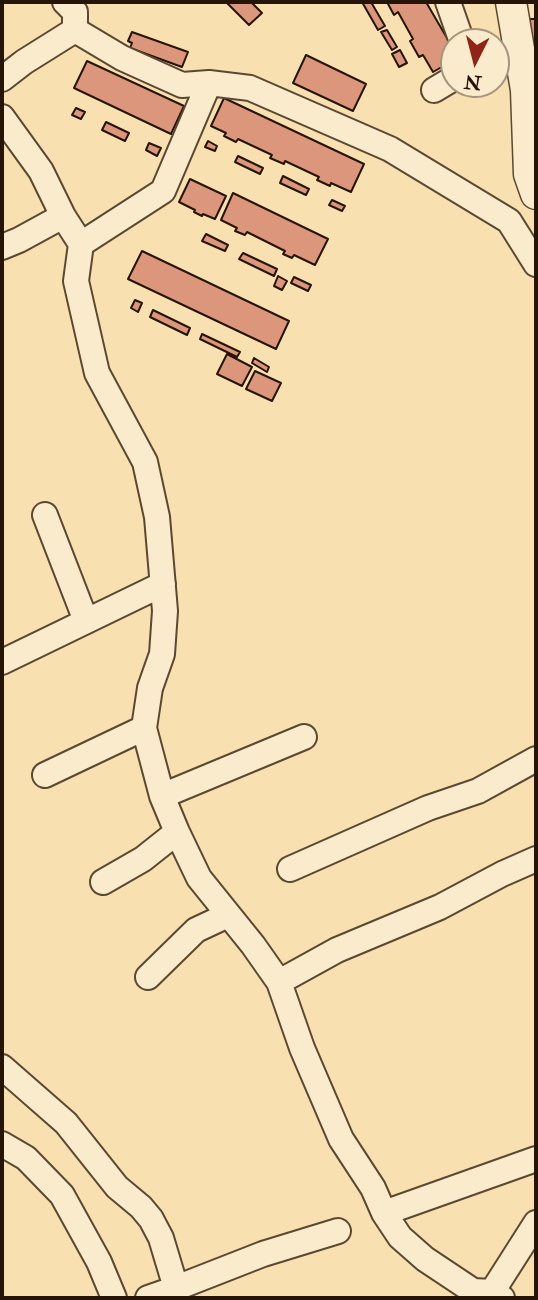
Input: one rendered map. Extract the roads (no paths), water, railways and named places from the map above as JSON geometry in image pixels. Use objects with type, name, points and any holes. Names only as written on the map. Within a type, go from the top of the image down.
[{"type":"street","points":[[65,2],[75,12],[75,30]]},
{"type":"street","points":[[448,2],[457,28]]},
{"type":"street","points":[[511,2],[526,90],[529,174],[536,194]]},
{"type":"street","points":[[2,79],[75,30]]},
{"type":"street","points":[[75,30],[122,58],[182,85],[209,83],[250,88],[390,149],[509,221],[536,264]]},
{"type":"street","points":[[81,244],[163,191],[209,83]]},
{"type":"street","points":[[2,117],[41,172],[63,216],[81,244],[76,281],[97,373],[145,462],[158,517],[164,611],[162,654],[150,688],[144,728],[162,796],[199,878],[279,982],[302,1048],[341,1139],[373,1188],[384,1213],[400,1237],[425,1259],[484,1295],[536,1223]]},
{"type":"street","points":[[2,247],[63,216]]},
{"type":"street","points":[[45,515],[86,621]]},
{"type":"street","points":[[2,662],[163,584]]},
{"type":"street","points":[[46,775],[144,728]]},
{"type":"street","points":[[162,796],[304,737]]},
{"type":"street","points":[[289,869],[428,808],[478,791],[536,759]]},
{"type":"street","points":[[103,882],[143,859],[177,832]]},
{"type":"street","points":[[279,982],[337,950],[440,907],[536,859]]},
{"type":"street","points":[[148,977],[195,930],[228,915]]},
{"type":"street","points":[[2,1067],[66,1123],[117,1187],[141,1207],[150,1219],[161,1237],[167,1294],[263,1254],[338,1231]]},
{"type":"street","points":[[2,1144],[26,1158],[62,1195],[99,1262],[114,1298]]},
{"type":"street","points":[[384,1213],[536,1159]]}]
